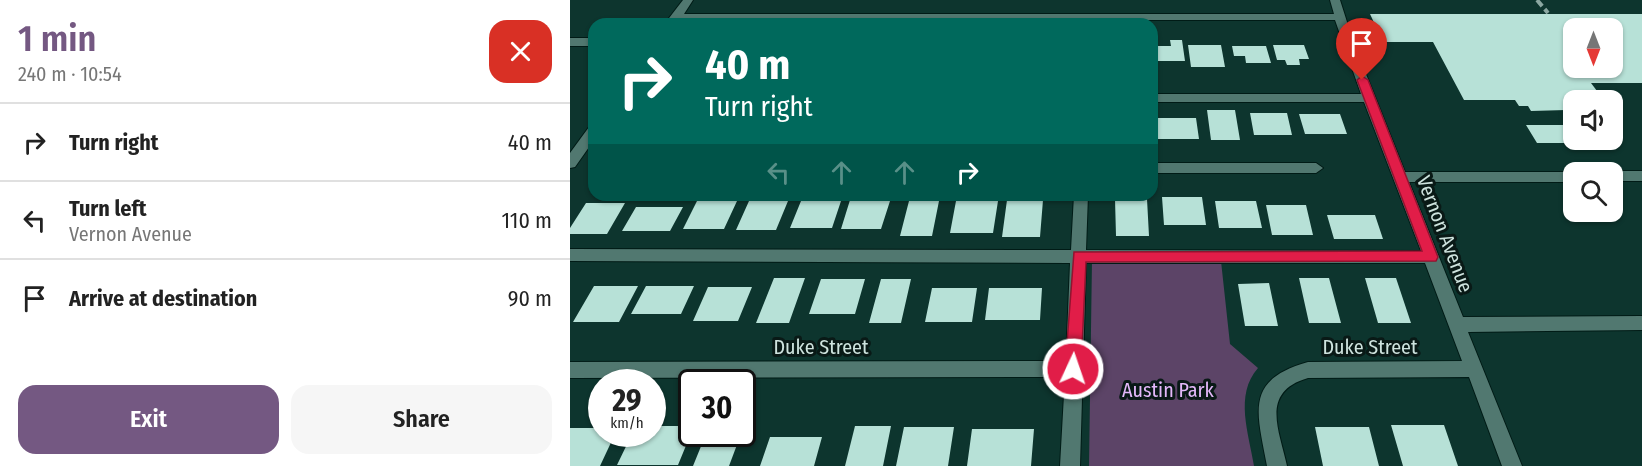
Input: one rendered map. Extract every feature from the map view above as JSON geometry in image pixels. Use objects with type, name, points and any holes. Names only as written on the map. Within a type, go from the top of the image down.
[{"type":"street","points":[[675,18],[688,0]]},
{"type":"street","name":"Vernon Avenue","points":[[1335,0],[1369,98],[1512,466]]},
{"type":"street","points":[[1158,18],[1340,17]]},
{"type":"street","points":[[570,42],[588,42]]},
{"type":"street","points":[[1158,98],[1369,98]]},
{"type":"street","points":[[570,163],[588,138]]},
{"type":"street","points":[[1158,168],[1316,168]]},
{"type":"street","points":[[1623,176],[1642,176]]},
{"type":"street","points":[[1400,177],[1563,177]]},
{"type":"street","points":[[1070,466],[1081,201]]},
{"type":"street","points":[[570,255],[1431,257]]},
{"type":"street","points":[[1457,324],[1642,323]]},
{"type":"street","name":"Duke Street","points":[[570,370],[1073,369]]},
{"type":"street","name":"Duke Street","points":[[1277,466],[1267,401],[1270,389],[1289,375],[1308,370],[1475,369]]},
{"type":"green space","name":"Austin Park","points":[[1092,260],[1221,261],[1230,344],[1258,368],[1251,379],[1245,402],[1245,415],[1254,466],[1089,466]]},
{"type":"building","points":[[1370,14],[1642,14],[1642,83],[1591,83],[1596,90],[1563,90],[1563,110],[1531,111],[1528,106],[1519,106],[1515,100],[1464,100],[1433,42],[1383,42]]},
{"type":"building","points":[[1170,40],[1182,40],[1185,61],[1158,61],[1158,46],[1171,46]]},
{"type":"building","points":[[1188,45],[1221,45],[1225,67],[1191,67]]},
{"type":"building","points":[[1273,45],[1304,45],[1309,59],[1299,59],[1300,65],[1287,65],[1285,60],[1277,60]]},
{"type":"building","points":[[1232,46],[1266,46],[1271,63],[1246,63],[1245,56],[1234,56]]},
{"type":"building","points":[[1207,110],[1235,110],[1240,140],[1211,140]]},
{"type":"building","points":[[1250,113],[1287,113],[1292,135],[1254,135]]},
{"type":"building","points":[[1299,114],[1340,114],[1347,134],[1305,134]]},
{"type":"building","points":[[1158,118],[1196,118],[1199,139],[1158,139]]},
{"type":"building","points":[[1526,125],[1563,125],[1563,143],[1537,143]]},
{"type":"building","points":[[1162,197],[1202,197],[1206,225],[1164,225]]},
{"type":"building","points":[[697,201],[737,201],[724,229],[683,229]]},
{"type":"building","points":[[749,201],[788,201],[776,230],[736,230]]},
{"type":"building","points":[[801,201],[841,201],[832,228],[790,228]]},
{"type":"building","points":[[850,201],[890,201],[881,229],[841,229]]},
{"type":"building","points":[[909,201],[939,201],[932,236],[900,236]]},
{"type":"building","points":[[956,201],[998,201],[993,233],[950,233]]},
{"type":"building","points":[[1007,201],[1043,201],[1040,237],[1002,237]]},
{"type":"building","points":[[1115,201],[1147,201],[1149,236],[1116,236]]},
{"type":"building","points":[[1215,201],[1256,201],[1262,228],[1219,228]]},
{"type":"building","points":[[586,203],[625,203],[607,234],[570,234],[570,228]]},
{"type":"building","points":[[1266,205],[1306,205],[1313,235],[1272,235]]},
{"type":"building","points":[[636,207],[683,207],[670,231],[622,231]]},
{"type":"building","points":[[1327,215],[1375,215],[1383,239],[1334,239]]},
{"type":"building","points":[[774,278],[805,278],[789,323],[756,323]]},
{"type":"building","points":[[1299,278],[1329,278],[1341,323],[1309,323]]},
{"type":"building","points":[[1365,278],[1396,278],[1411,323],[1378,323]]},
{"type":"building","points":[[821,279],[865,279],[855,314],[809,314]]},
{"type":"building","points":[[881,279],[911,279],[901,323],[869,323]]},
{"type":"building","points":[[1269,283],[1278,326],[1245,326],[1238,284]]},
{"type":"building","points":[[594,286],[638,286],[619,322],[573,322]]},
{"type":"building","points":[[646,286],[694,286],[681,314],[631,314]]},
{"type":"building","points":[[708,287],[752,287],[738,321],[693,321]]},
{"type":"building","points":[[932,288],[977,288],[972,322],[925,322]]},
{"type":"building","points":[[989,288],[1042,288],[1040,320],[985,320]]},
{"type":"building","points":[[1391,425],[1444,425],[1458,466],[1403,466]]},
{"type":"building","points":[[666,426],[678,426],[678,447],[685,447],[678,465],[617,465],[626,447],[666,447]]},
{"type":"building","points":[[855,426],[891,426],[883,466],[845,466]]},
{"type":"building","points":[[904,427],[954,427],[948,466],[896,466]]},
{"type":"building","points":[[1315,427],[1369,427],[1379,466],[1323,466]]},
{"type":"building","points":[[570,428],[588,428],[588,447],[609,447],[600,466],[570,466]]},
{"type":"building","points":[[972,429],[1034,429],[1031,466],[967,466]]},
{"type":"building","points":[[770,437],[822,437],[814,466],[760,466]]},
{"type":"building","points":[[701,447],[736,447],[729,466],[693,466]]},
{"type":"railway","points":[[1537,0],[1548,13]]},
{"type":"route","points":[[1073,369],[1079,256],[1431,257],[1362,80]]}]
